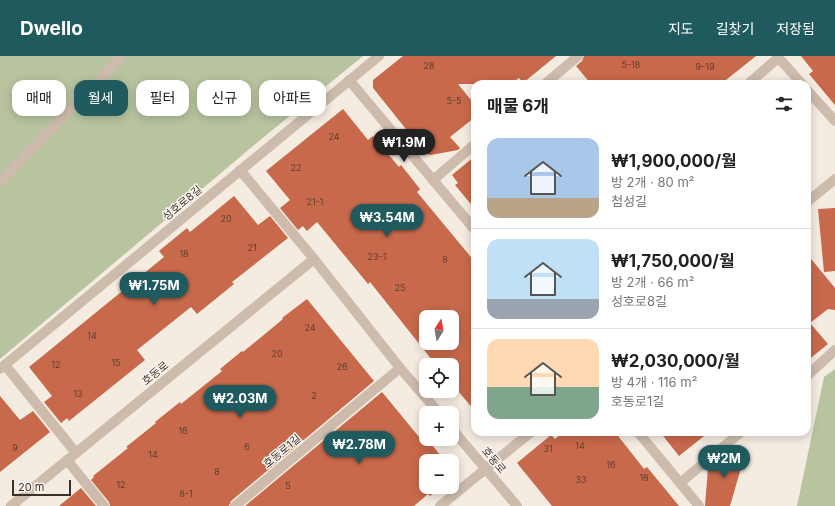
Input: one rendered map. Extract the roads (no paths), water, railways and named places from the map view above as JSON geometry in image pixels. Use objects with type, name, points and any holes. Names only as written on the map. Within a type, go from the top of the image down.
[{"type":"street","points":[[0,182],[122,56]]},
{"type":"street","name":"성호로8길","points":[[2,367],[379,56]]},
{"type":"street","points":[[550,80],[578,56]]},
{"type":"street","points":[[752,80],[778,57],[798,80]]},
{"type":"street","points":[[350,80],[471,225]]},
{"type":"street","points":[[811,94],[835,121]]},
{"type":"street","points":[[433,180],[471,147]]},
{"type":"street","points":[[240,170],[314,259],[400,368],[432,406]]},
{"type":"street","points":[[811,199],[835,179]]},
{"type":"street","name":"호동로","points":[[11,506],[314,259]]},
{"type":"street","points":[[811,372],[835,350]]},
{"type":"street","points":[[2,367],[76,453]]},
{"type":"street","name":"호동로1길","points":[[234,506],[400,368]]},
{"type":"street","points":[[440,506],[526,436]]},
{"type":"street","points":[[641,436],[699,506]]},
{"type":"street","points":[[680,483],[736,436]]},
{"type":"street","name":"호동로","points":[[459,437],[517,506]]},
{"type":"street","points":[[67,460],[104,506]]}]
